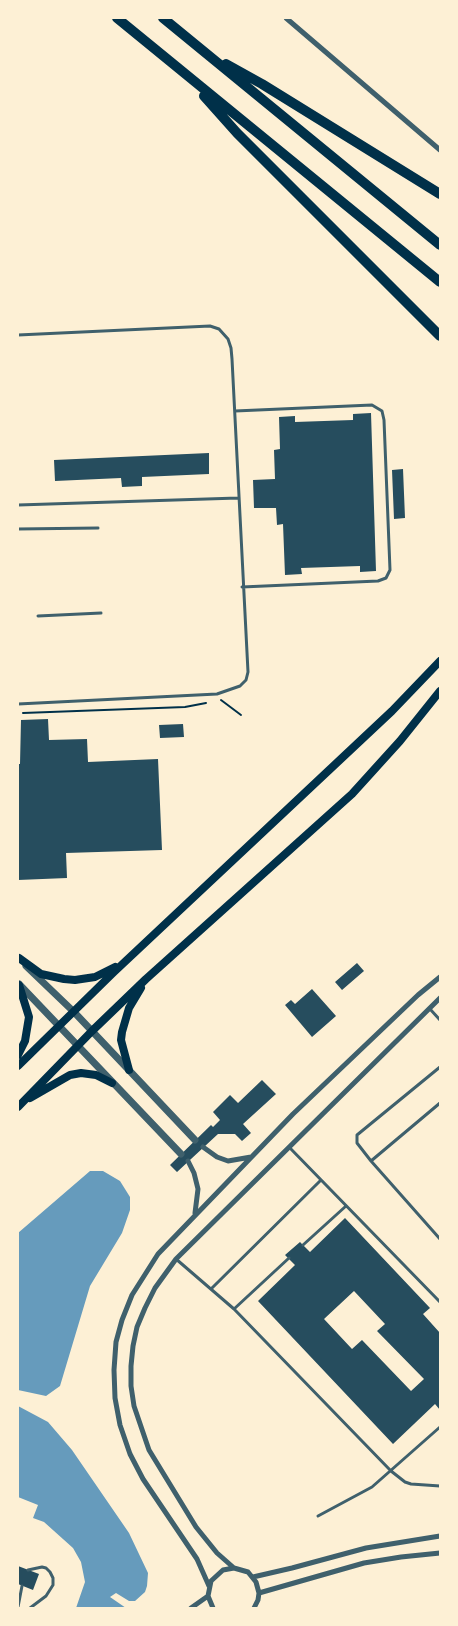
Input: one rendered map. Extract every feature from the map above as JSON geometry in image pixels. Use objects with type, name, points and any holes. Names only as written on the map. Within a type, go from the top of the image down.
[{"type":"highway","points":[[117,18],[440,282]]},
{"type":"highway","points":[[162,18],[440,245]]},
{"type":"highway","points":[[203,51],[262,84],[440,194]]},
{"type":"highway","points":[[186,75],[237,133],[440,336]]},
{"type":"main road","points":[[18,1066],[131,956],[392,711],[440,661]]},
{"type":"main road","points":[[19,1106],[92,1031],[146,980],[352,794],[400,741],[440,691]]},
{"type":"main road","points":[[18,957],[41,974],[75,980],[95,977],[110,971],[131,956]]},
{"type":"main road","points":[[129,1070],[121,1040],[122,1032],[130,1008],[146,980]]},
{"type":"main road","points":[[18,984],[29,1017],[25,1041],[18,1055]]},
{"type":"main road","points":[[19,1106],[70,1075],[96,1075],[112,1083]]},
{"type":"street","points":[[286,18],[440,150]]},
{"type":"street","points":[[18,957],[74,1012],[195,1140]]},
{"type":"street","points":[[209,1586],[197,1559],[143,1478],[130,1454],[120,1425],[114,1380],[116,1342],[122,1320],[132,1295],[158,1254],[194,1215],[418,995],[440,977]]},
{"type":"street","points":[[18,984],[181,1154]]},
{"type":"street","points":[[254,1608],[259,1593],[253,1577],[248,1572],[234,1568],[217,1553],[167,1481],[149,1450],[134,1406],[130,1366],[137,1327],[156,1288],[176,1259],[440,998]]},
{"type":"street","points":[[203,1147],[217,1157],[228,1161],[251,1157]]},
{"type":"street","points":[[188,1161],[194,1173],[198,1189],[194,1215]]},
{"type":"street","points":[[253,1577],[366,1548],[440,1536]]},
{"type":"street","points":[[259,1593],[364,1563],[440,1553]]},
{"type":"street","points":[[213,1608],[208,1596],[209,1586],[214,1576],[234,1568]]},
{"type":"street","points":[[191,1608],[208,1596]]},
{"type":"lane","points":[[18,335],[214,327],[224,333],[231,345],[242,587],[248,672],[246,680],[240,686],[217,694],[204,696],[18,704]]},
{"type":"lane","points":[[235,411],[372,405],[382,411],[384,420],[390,570],[386,578],[378,581],[242,587]]},
{"type":"lane","points":[[18,505],[238,498]]},
{"type":"lane","points":[[18,529],[98,528]]},
{"type":"lane","points":[[38,616],[101,613]]},
{"type":"lane","points":[[429,1008],[440,1020]]},
{"type":"lane","points":[[440,1067],[357,1135],[357,1143],[371,1161],[440,1238]]},
{"type":"lane","points":[[371,1161],[440,1103]]},
{"type":"lane","points":[[289,1147],[440,1302]]},
{"type":"lane","points":[[211,1289],[321,1180]]},
{"type":"lane","points":[[303,1245],[346,1206]]},
{"type":"lane","points":[[234,1309],[289,1258]]},
{"type":"lane","points":[[176,1259],[234,1309],[391,1471],[405,1482],[411,1484],[440,1486]]},
{"type":"lane","points":[[318,1516],[372,1487],[440,1427]]},
{"type":"lane","points":[[28,1570],[46,1568],[53,1578],[53,1585],[46,1596],[30,1608]]},
{"type":"lane","points":[[18,1607],[22,1586]]},
{"type":"path","points":[[225,697],[220,699],[241,715]]},
{"type":"path","points":[[18,712],[185,708],[206,703]]},
{"type":"water","points":[[90,1171],[103,1171],[120,1181],[130,1197],[130,1210],[122,1233],[90,1286],[60,1386],[46,1396],[18,1390],[18,1233]]},
{"type":"water","points":[[18,1406],[48,1422],[72,1450],[129,1533],[148,1573],[145,1592],[135,1601],[129,1601],[116,1593],[110,1597],[126,1608],[76,1608],[85,1582],[81,1562],[73,1548],[44,1522],[33,1518],[38,1505],[18,1497]]},
{"type":"building","points":[[371,413],[376,571],[360,572],[360,566],[301,568],[302,574],[285,575],[283,524],[277,525],[276,508],[254,508],[253,480],[275,479],[274,450],[280,449],[279,417],[295,416],[295,422],[353,420],[353,414]]},
{"type":"building","points":[[209,453],[209,474],[142,477],[142,486],[122,487],[121,478],[55,481],[54,460]]},
{"type":"building","points":[[403,469],[405,518],[394,519],[392,470]]},
{"type":"building","points":[[48,719],[49,740],[87,739],[88,762],[158,759],[162,850],[66,853],[67,878],[18,880],[18,764],[20,764],[21,720]]},
{"type":"building","points":[[183,724],[184,737],[160,738],[159,725]]},
{"type":"building","points":[[357,963],[364,971],[342,990],[335,982]]},
{"type":"building","points":[[312,989],[336,1016],[312,1037],[285,1005],[291,1000],[295,1004]]},
{"type":"building","points":[[262,1080],[276,1094],[243,1124],[251,1133],[242,1141],[235,1134],[218,1134],[177,1172],[170,1165],[211,1125],[213,1127],[220,1120],[213,1112],[230,1095],[238,1103]]},
{"type":"building","points":[[345,1218],[430,1308],[423,1314],[440,1333],[440,1410],[435,1404],[393,1444],[258,1301],[295,1265],[285,1255],[300,1242],[310,1252]],"holes":[[[354,1291],[385,1324],[377,1331],[424,1379],[411,1391],[362,1340],[352,1349],[324,1319]]]},
{"type":"building","points":[[18,1566],[39,1574],[33,1590],[18,1584]]}]
